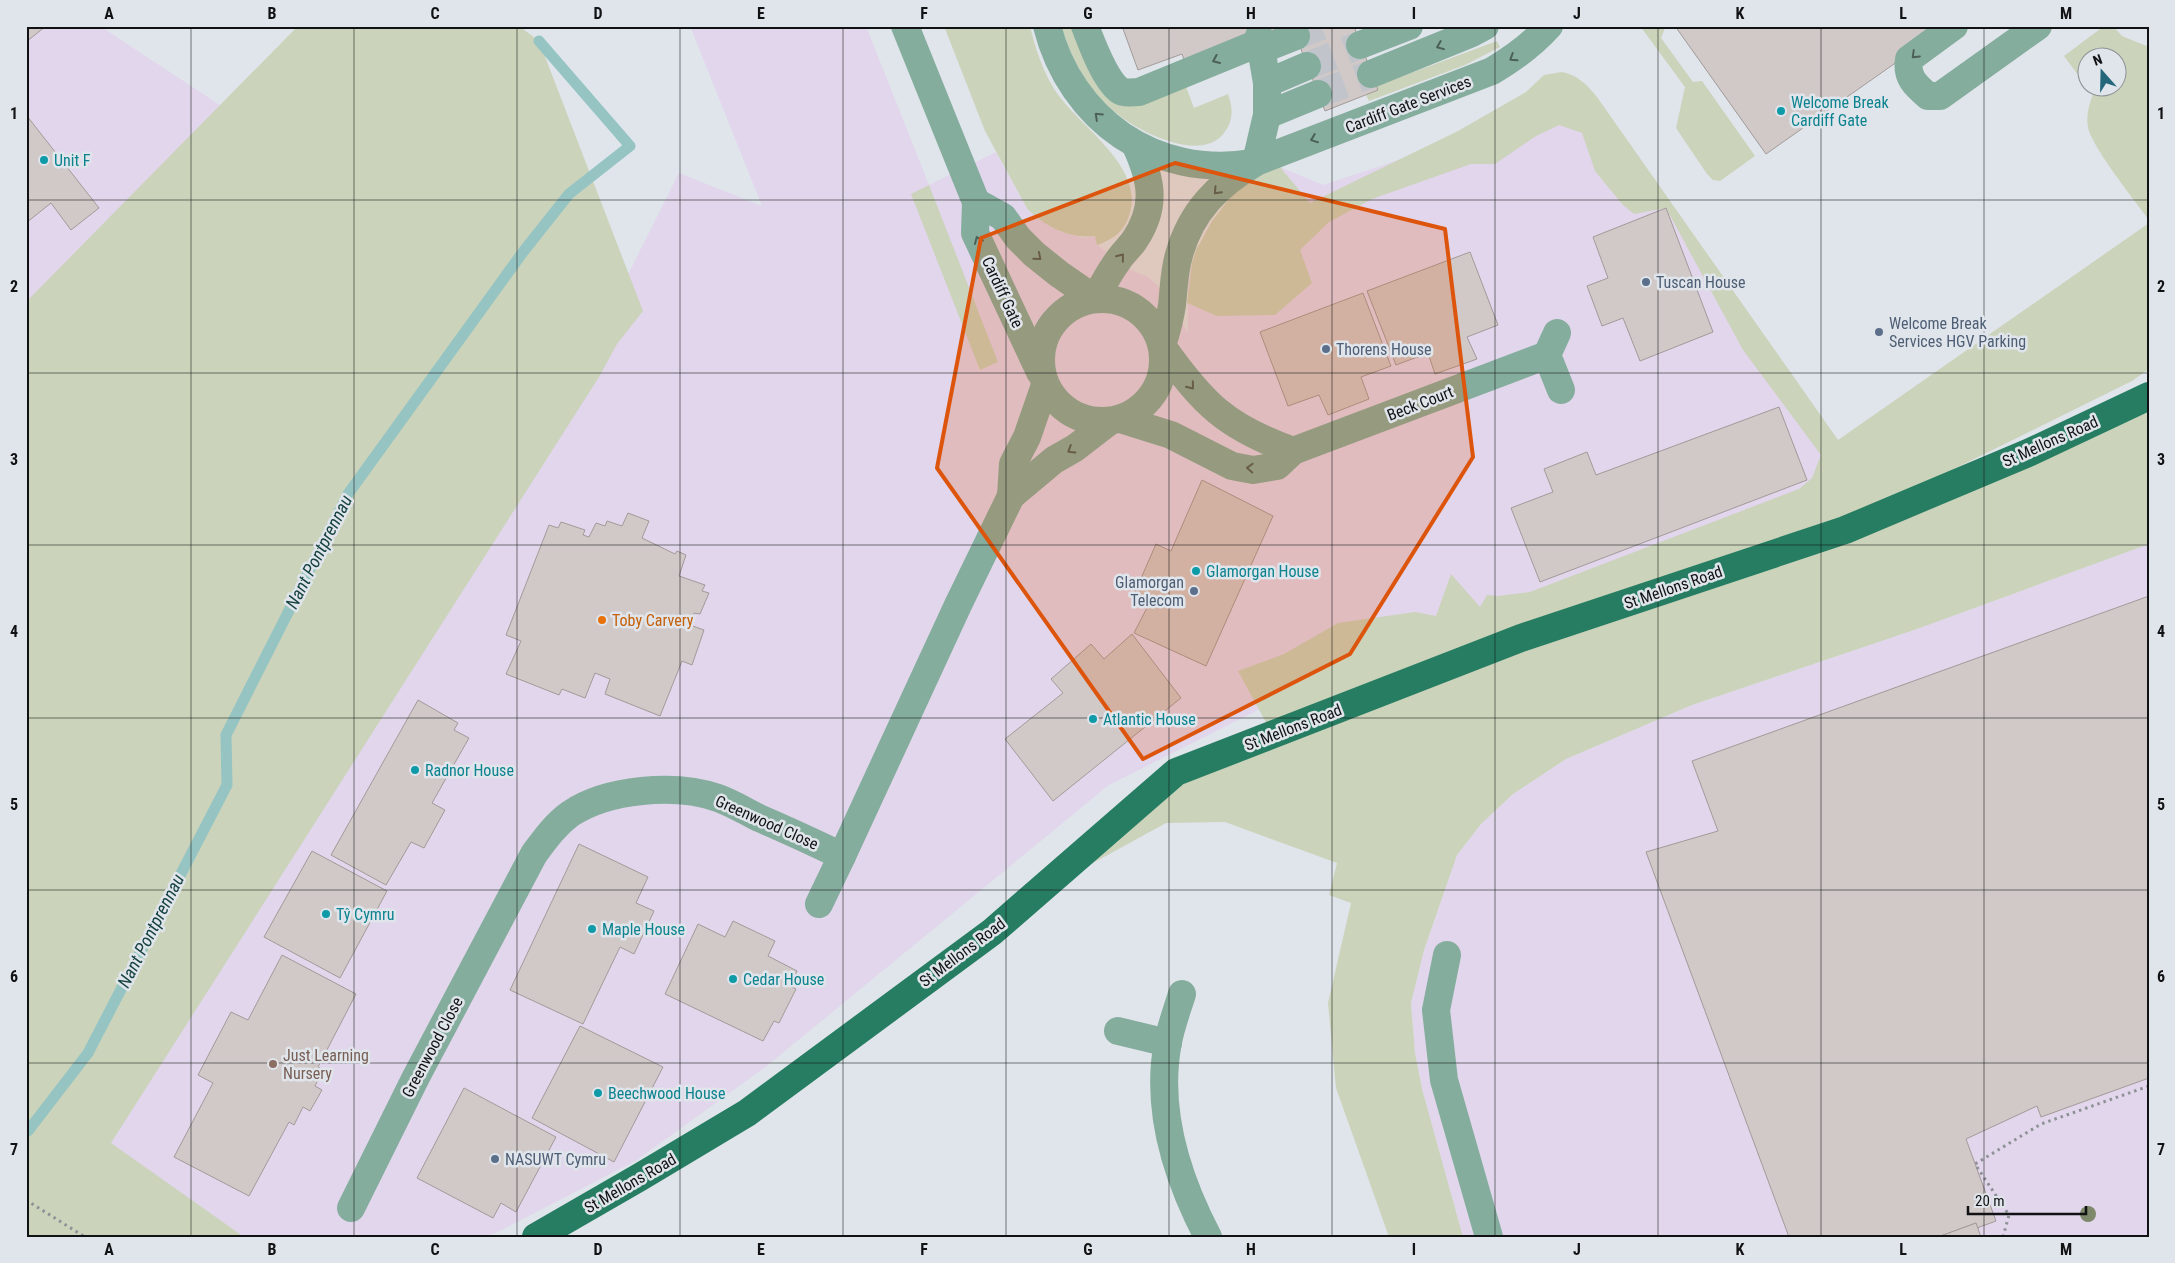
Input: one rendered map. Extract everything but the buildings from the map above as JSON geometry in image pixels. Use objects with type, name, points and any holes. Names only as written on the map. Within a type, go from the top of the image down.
[{"type":"main road","name":"St Mellons Road","points":[[536,1237],[640,1178],[747,1113],[992,932],[1176,772],[1522,638],[1845,530],[2028,453],[2149,396]]},
{"type":"street","name":"Cardiff Gate","points":[[906,26],[976,202],[975,233],[1044,382],[1054,400],[1071,413],[1095,422],[1115,420],[1140,407],[1151,398],[1157,388],[1162,368],[1162,346],[1151,324],[1132,307],[1108,299],[1095,299],[1077,303],[1063,313],[1047,332],[1040,356],[1044,382]]},
{"type":"street","name":"Cardiff Gate Services","points":[[1047,26],[1051,43],[1072,86],[1100,118],[1136,146],[1170,158],[1205,165],[1228,167],[1256,162]]},
{"type":"street","points":[[1085,26],[1098,58],[1112,81],[1119,90],[1126,92],[1139,92],[1261,42],[1296,36]]},
{"type":"street","points":[[1360,45],[1408,26]]},
{"type":"street","points":[[1371,74],[1485,26]]},
{"type":"street","name":"Cardiff Gate Services","points":[[1162,346],[1172,306],[1178,255],[1194,220],[1216,190],[1230,178],[1256,162],[1492,71],[1536,41],[1549,26]]},
{"type":"street","points":[[1954,26],[1909,59],[1908,68],[1911,80],[1928,96],[1940,96],[2038,26]]},
{"type":"street","points":[[1256,162],[1267,115],[1267,83],[1261,42]]},
{"type":"street","points":[[1267,83],[1307,66]]},
{"type":"street","points":[[1267,115],[1318,94]]},
{"type":"street","points":[[1095,299],[1118,260],[1133,243],[1144,225],[1150,208],[1150,188],[1144,164],[1136,146]]},
{"type":"street","name":"Cardiff Gate","points":[[976,202],[1003,217],[1018,238],[1034,254],[1095,299]]},
{"type":"street","name":"Beck Court","points":[[1115,420],[1171,435],[1232,466],[1253,470],[1277,466],[1293,451],[1552,344],[1561,390]]},
{"type":"street","points":[[1162,346],[1199,396],[1219,414],[1261,440],[1293,451]]},
{"type":"street","points":[[819,904],[958,605],[1011,496],[1013,464],[1027,437],[1044,382]]},
{"type":"street","points":[[1011,496],[1054,460],[1115,420]]},
{"type":"street","name":"Greenwood Close","points":[[350,1208],[416,1077],[534,854],[552,829],[570,814],[591,802],[617,795],[654,791],[685,791],[717,798],[842,856]]},
{"type":"street","points":[[1447,955],[1436,1010],[1444,1080],[1489,1237]]},
{"type":"street","points":[[1182,994],[1168,1043],[1165,1082],[1168,1130],[1193,1209],[1208,1237]]},
{"type":"street","points":[[1118,1031],[1168,1043]]},
{"type":"path","points":[[2003,1237],[2009,1215],[1975,1164],[2041,1124],[2149,1086]]},
{"type":"path","points":[[26,1200],[85,1237]]},
{"type":"highlighted area","points":[[1175,163],[1445,229],[1473,457],[1350,654],[1143,759],[937,468],[981,238]]},
{"type":"shaded area","points":[[26,26],[100,26],[241,119],[26,322]]},
{"type":"shaded area","points":[[690,26],[866,26],[929,185],[996,152],[1028,210],[1061,232],[1084,238],[1095,236],[1097,245],[1131,270],[1148,277],[1158,286],[1188,333],[1188,283],[1192,263],[1205,233],[1212,221],[1280,167],[1323,185],[1465,138],[1580,94],[1667,204],[1753,325],[1870,483],[1266,706],[1109,785],[768,1065],[637,1160],[496,1233],[482,1237],[201,1237],[63,1150],[597,336],[679,173],[762,206]]},
{"type":"shaded area","points":[[2149,544],[2149,1237],[1463,1237],[1422,1089],[1415,1053],[1411,1003],[1424,950],[1457,855],[1481,824],[1513,794],[1566,759],[1692,705],[1917,629]]},
{"type":"green space","points":[[298,26],[519,26],[539,41],[643,311],[617,344],[599,377],[111,1143],[244,1237],[26,1237],[26,302]]},
{"type":"green space","points":[[944,26],[1030,26],[1039,58],[1053,87],[1063,101],[1119,163],[1128,180],[1132,197],[1129,216],[1124,227],[1117,235],[1097,245],[1095,236],[1067,234],[1043,222],[1028,210],[985,131]]},
{"type":"green space","points":[[1061,26],[1075,26],[1105,87],[1185,84],[1194,108],[1228,94],[1232,114],[1230,123],[1224,133],[1214,142],[1200,145],[1185,145],[1153,135],[1125,120],[1096,94],[1089,84],[1070,50]]},
{"type":"green space","points":[[1640,26],[1663,26],[1665,28],[1661,38],[1693,82],[1702,81],[1755,156],[1720,181],[1713,180],[1707,174],[1676,128],[1685,87]]},
{"type":"green space","points":[[2104,26],[2113,26],[2122,36],[2149,47],[2149,220],[2105,160],[2088,127],[2088,110],[2092,98],[2128,98],[2128,48],[2078,48],[2078,75],[2064,56]]},
{"type":"green space","points":[[1497,41],[1500,47],[1465,65],[1369,101],[1366,95],[1378,90],[1376,86]]},
{"type":"green space","points":[[1562,72],[1577,78],[1597,97],[1838,440],[2149,223],[2149,369],[2132,381],[1883,504],[1269,728],[1238,671],[1284,654],[1338,623],[1415,612],[1436,616],[1451,574],[1480,607],[1487,595],[1498,596],[1530,592],[1799,489],[1812,478],[1821,455],[1743,350],[1666,208],[1634,214],[1622,204],[1595,171],[1582,133],[1559,125],[1536,136],[1495,164],[1471,164],[1372,199],[1329,222],[1300,250],[1312,283],[1275,315],[1217,316],[1187,303],[1192,263],[1196,250],[1212,221],[1232,195],[1256,177],[1280,167],[1310,203],[1458,131],[1526,92],[1544,75]]},
{"type":"green space","points":[[929,185],[998,362],[980,370],[911,194]]},
{"type":"green space","points":[[2149,412],[2149,544],[1917,629],[1692,705],[1566,759],[1513,794],[1481,824],[1457,855],[1424,950],[1411,1003],[1415,1053],[1422,1089],[1463,1237],[1389,1237],[1336,1088],[1328,1003],[1351,903],[1329,895],[1337,863],[1225,822],[1166,823],[1073,874],[1165,791],[1521,650]]},
{"type":"waterway","name":"Nant Pontprennau","points":[[28,1131],[88,1053],[227,785],[226,735],[348,494],[523,252],[569,194],[630,146],[539,41]]},
{"type":"tunnel","points":[[1296,36],[1321,26]]},
{"type":"tunnel","points":[[1307,66],[1360,45]]},
{"type":"tunnel","points":[[1318,94],[1371,74]]},
{"type":"place","name":"Welcome Break Cardiff Gate","points":[[1781,111]]},
{"type":"place","name":"Unit F","points":[[44,160]]},
{"type":"place","name":"Tuscan House","points":[[1646,282]]},
{"type":"place","name":"Welcome Break Services HGV Parking","points":[[1879,332]]},
{"type":"place","name":"Thorens House","points":[[1326,349]]},
{"type":"place","name":"Glamorgan House","points":[[1196,571]]},
{"type":"place","name":"Glamorgan Telecom","points":[[1194,591]]},
{"type":"place","name":"Toby Carvery","points":[[602,620]]},
{"type":"place","name":"Atlantic House","points":[[1093,719]]},
{"type":"place","name":"Radnor House","points":[[415,770]]},
{"type":"place","name":"Tŷ Cymru","points":[[326,914]]},
{"type":"place","name":"Maple House","points":[[592,929]]},
{"type":"place","name":"Cedar House","points":[[733,979]]},
{"type":"place","name":"Just Learning Nursery","points":[[273,1064]]},
{"type":"place","name":"Beechwood House","points":[[598,1093]]},
{"type":"place","name":"NASUWT Cymru","points":[[495,1159]]}]
